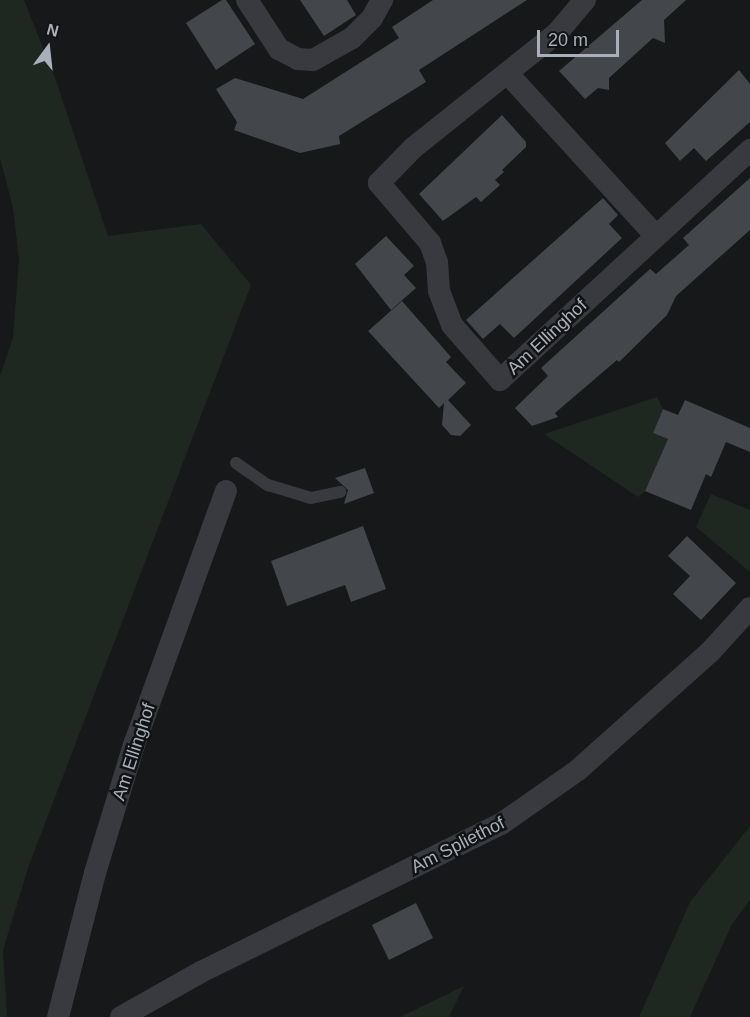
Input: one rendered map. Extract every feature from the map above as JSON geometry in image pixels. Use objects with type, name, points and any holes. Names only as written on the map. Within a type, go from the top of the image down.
[{"type":"street","points":[[247,0],[279,49],[298,59],[313,60],[352,38],[372,18],[382,0]]},
{"type":"street","name":"Am Ellinghof","points":[[585,0],[557,33],[413,148],[378,183],[430,243],[437,262],[439,291],[452,325],[500,380],[750,150]]},
{"type":"street","points":[[508,74],[656,236]]},
{"type":"street","name":"Am Ellinghof","points":[[58,1017],[95,873],[134,745],[226,491]]},
{"type":"street","name":"Am Spliethof","points":[[121,1017],[201,972],[501,824],[578,770],[710,652],[750,608]]},
{"type":"lane","points":[[236,463],[268,485],[311,498],[340,492]]},
{"type":"shaded area","points":[[0,0],[24,0],[55,78],[108,236],[201,224],[251,285],[29,865],[3,950],[7,1017],[0,1017],[0,376],[13,338],[19,259],[13,208],[0,158]]},
{"type":"shaded area","points":[[657,397],[663,409],[653,433],[668,439],[645,491],[638,497],[544,434]]},
{"type":"shaded area","points":[[711,494],[750,510],[750,572],[696,527]]},
{"type":"shaded area","points":[[750,826],[750,900],[732,924],[690,1017],[639,1017],[690,902]]},
{"type":"shaded area","points":[[464,986],[449,1017],[400,1017]]},
{"type":"building","points":[[222,0],[226,0],[255,44],[216,70],[186,23]]},
{"type":"building","points":[[300,0],[347,0],[356,15],[324,36]]},
{"type":"building","points":[[433,0],[527,0],[419,70],[426,82],[339,136],[340,144],[300,153],[234,130],[237,122],[216,89],[235,78],[303,99],[399,38],[392,27]]},
{"type":"building","points":[[642,0],[686,0],[664,20],[665,43],[653,38],[609,78],[609,90],[598,88],[585,99],[559,71]]},
{"type":"building","points":[[739,70],[750,84],[750,122],[706,161],[694,148],[680,161],[665,143]]},
{"type":"building","points":[[502,115],[526,142],[526,147],[502,170],[504,172],[495,180],[500,185],[481,202],[476,197],[443,221],[419,194]]},
{"type":"building","points":[[750,178],[750,230],[676,296],[667,315],[619,362],[617,360],[555,413],[558,417],[532,426],[515,408],[548,376],[541,368],[650,269],[656,274],[689,245],[683,238]]},
{"type":"building","points":[[603,198],[618,215],[609,224],[622,238],[514,338],[500,324],[483,339],[466,320]]},
{"type":"building","points":[[386,236],[414,266],[404,275],[416,288],[391,310],[355,264]]},
{"type":"building","points":[[402,301],[451,357],[446,362],[466,383],[448,400],[471,425],[460,436],[451,435],[442,425],[444,403],[439,408],[368,331]]},
{"type":"building","points":[[685,400],[750,428],[750,452],[726,442],[711,477],[706,474],[691,510],[645,491],[668,439],[653,433],[663,409],[678,415]]},
{"type":"building","points":[[365,468],[374,493],[344,504],[348,490],[335,478]]},
{"type":"building","points":[[363,526],[386,589],[351,602],[345,585],[287,606],[271,561]]},
{"type":"building","points":[[687,536],[736,583],[701,620],[673,594],[690,576],[668,556]]},
{"type":"building","points":[[416,903],[433,938],[389,960],[372,925]]}]
